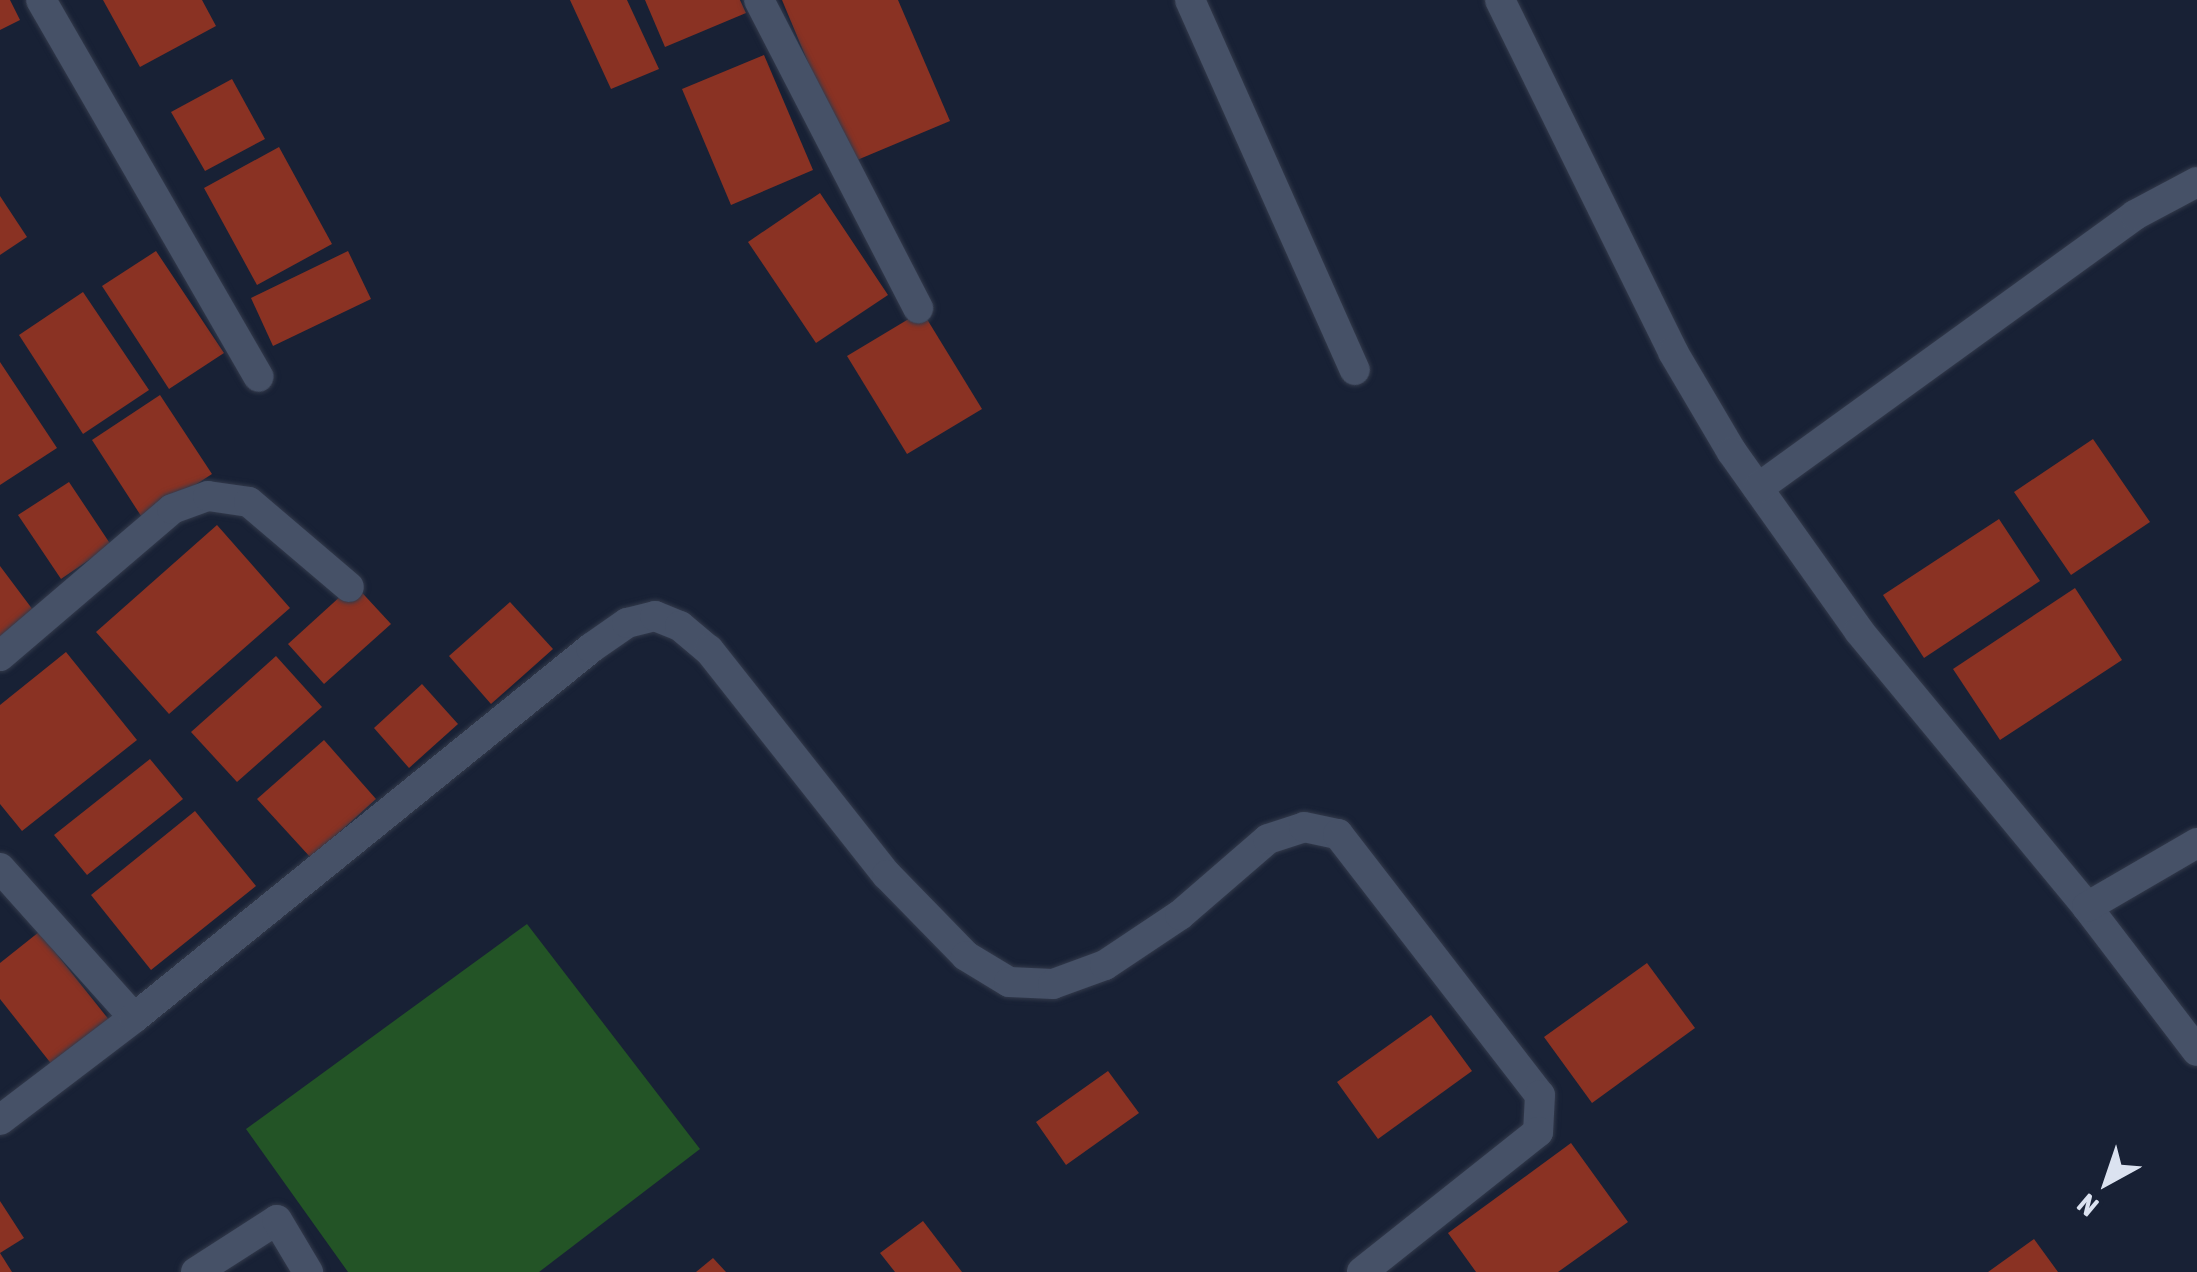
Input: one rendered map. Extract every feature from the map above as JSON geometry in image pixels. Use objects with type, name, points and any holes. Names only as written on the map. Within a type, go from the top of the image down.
[{"type":"street","points":[[41,0],[259,378]]},
{"type":"street","points":[[759,0],[918,308]]},
{"type":"street","points":[[1190,0],[1355,370]]},
{"type":"street","points":[[1500,0],[1673,352],[1758,488],[1859,631],[2087,907],[2197,1051]]},
{"type":"street","points":[[1758,488],[2135,214],[2197,182]]},
{"type":"street","points":[[0,656],[172,508],[208,496],[249,502],[348,587]]},
{"type":"street","points":[[0,1120],[134,1018],[590,648],[627,623],[655,616],[680,626],[709,650],[887,875],[966,956],[1009,982],[1053,984],[1105,965],[1180,915],[1268,839],[1304,826],[1338,834],[1540,1095],[1538,1132],[1362,1272]]},
{"type":"street","points":[[2087,907],[2197,843]]},
{"type":"street","points":[[0,868],[134,1018]]},
{"type":"street","points":[[196,1272],[278,1220],[308,1272]]},
{"type":"green space","points":[[527,924],[700,1149],[539,1272],[348,1272],[246,1129]]},
{"type":"building","points":[[0,0],[10,0],[20,20],[0,30]]},
{"type":"building","points":[[103,0],[202,0],[216,26],[140,67]]},
{"type":"building","points":[[570,0],[627,0],[659,69],[611,89]]},
{"type":"building","points":[[645,0],[740,0],[746,13],[665,47]]},
{"type":"building","points":[[782,0],[898,0],[950,121],[850,163]]},
{"type":"building","points":[[764,55],[813,170],[731,205],[682,89]]},
{"type":"building","points":[[232,79],[265,139],[205,171],[171,112]]},
{"type":"building","points":[[279,147],[332,244],[257,285],[204,188]]},
{"type":"building","points":[[820,193],[888,295],[816,343],[748,242]]},
{"type":"building","points":[[0,196],[27,237],[0,255]]},
{"type":"building","points":[[156,251],[224,353],[169,389],[102,286]]},
{"type":"building","points":[[348,251],[371,299],[273,346],[251,298]]},
{"type":"building","points":[[83,292],[149,390],[83,434],[19,335]]},
{"type":"building","points":[[922,311],[982,409],[907,454],[847,356]]},
{"type":"building","points":[[0,362],[57,448],[0,485]]},
{"type":"building","points":[[160,395],[212,474],[143,519],[92,440]]},
{"type":"building","points":[[2093,439],[2150,522],[2071,575],[2014,492]]},
{"type":"building","points":[[69,482],[111,545],[61,579],[18,515]]},
{"type":"building","points":[[1999,519],[2040,581],[1924,658],[1883,595]]},
{"type":"building","points":[[217,525],[290,608],[169,714],[96,632]]},
{"type":"building","points":[[0,566],[39,618],[0,648]]},
{"type":"building","points":[[354,584],[391,624],[324,684],[288,644]]},
{"type":"building","points":[[2075,588],[2122,660],[2000,740],[1953,669]]},
{"type":"building","points":[[510,602],[553,649],[491,704],[449,656]]},
{"type":"building","points":[[66,652],[137,740],[22,831],[0,804],[0,705]]},
{"type":"building","points":[[276,656],[322,707],[237,782],[191,732]]},
{"type":"building","points":[[422,684],[458,724],[409,768],[374,728]]},
{"type":"building","points":[[324,740],[376,799],[311,858],[257,799]]},
{"type":"building","points":[[150,759],[183,799],[87,875],[54,835]]},
{"type":"building","points":[[195,811],[256,886],[151,970],[91,895]]},
{"type":"building","points":[[39,932],[110,1021],[53,1066],[0,999],[0,963]]},
{"type":"building","points":[[1647,963],[1695,1028],[1592,1103],[1544,1037]]},
{"type":"building","points":[[1431,1015],[1472,1071],[1378,1139],[1337,1082]]},
{"type":"building","points":[[1108,1071],[1139,1113],[1066,1165],[1036,1122]]},
{"type":"building","points":[[1571,1143],[1628,1222],[1558,1272],[1476,1272],[1448,1233]]},
{"type":"building","points":[[0,1201],[24,1238],[0,1253]]},
{"type":"building","points":[[923,1221],[962,1272],[895,1272],[880,1253]]},
{"type":"building","points":[[2034,1239],[2058,1272],[1988,1272]]},
{"type":"building","points":[[0,1253],[12,1272],[0,1272]]},
{"type":"building","points":[[713,1258],[726,1272],[696,1272]]}]
